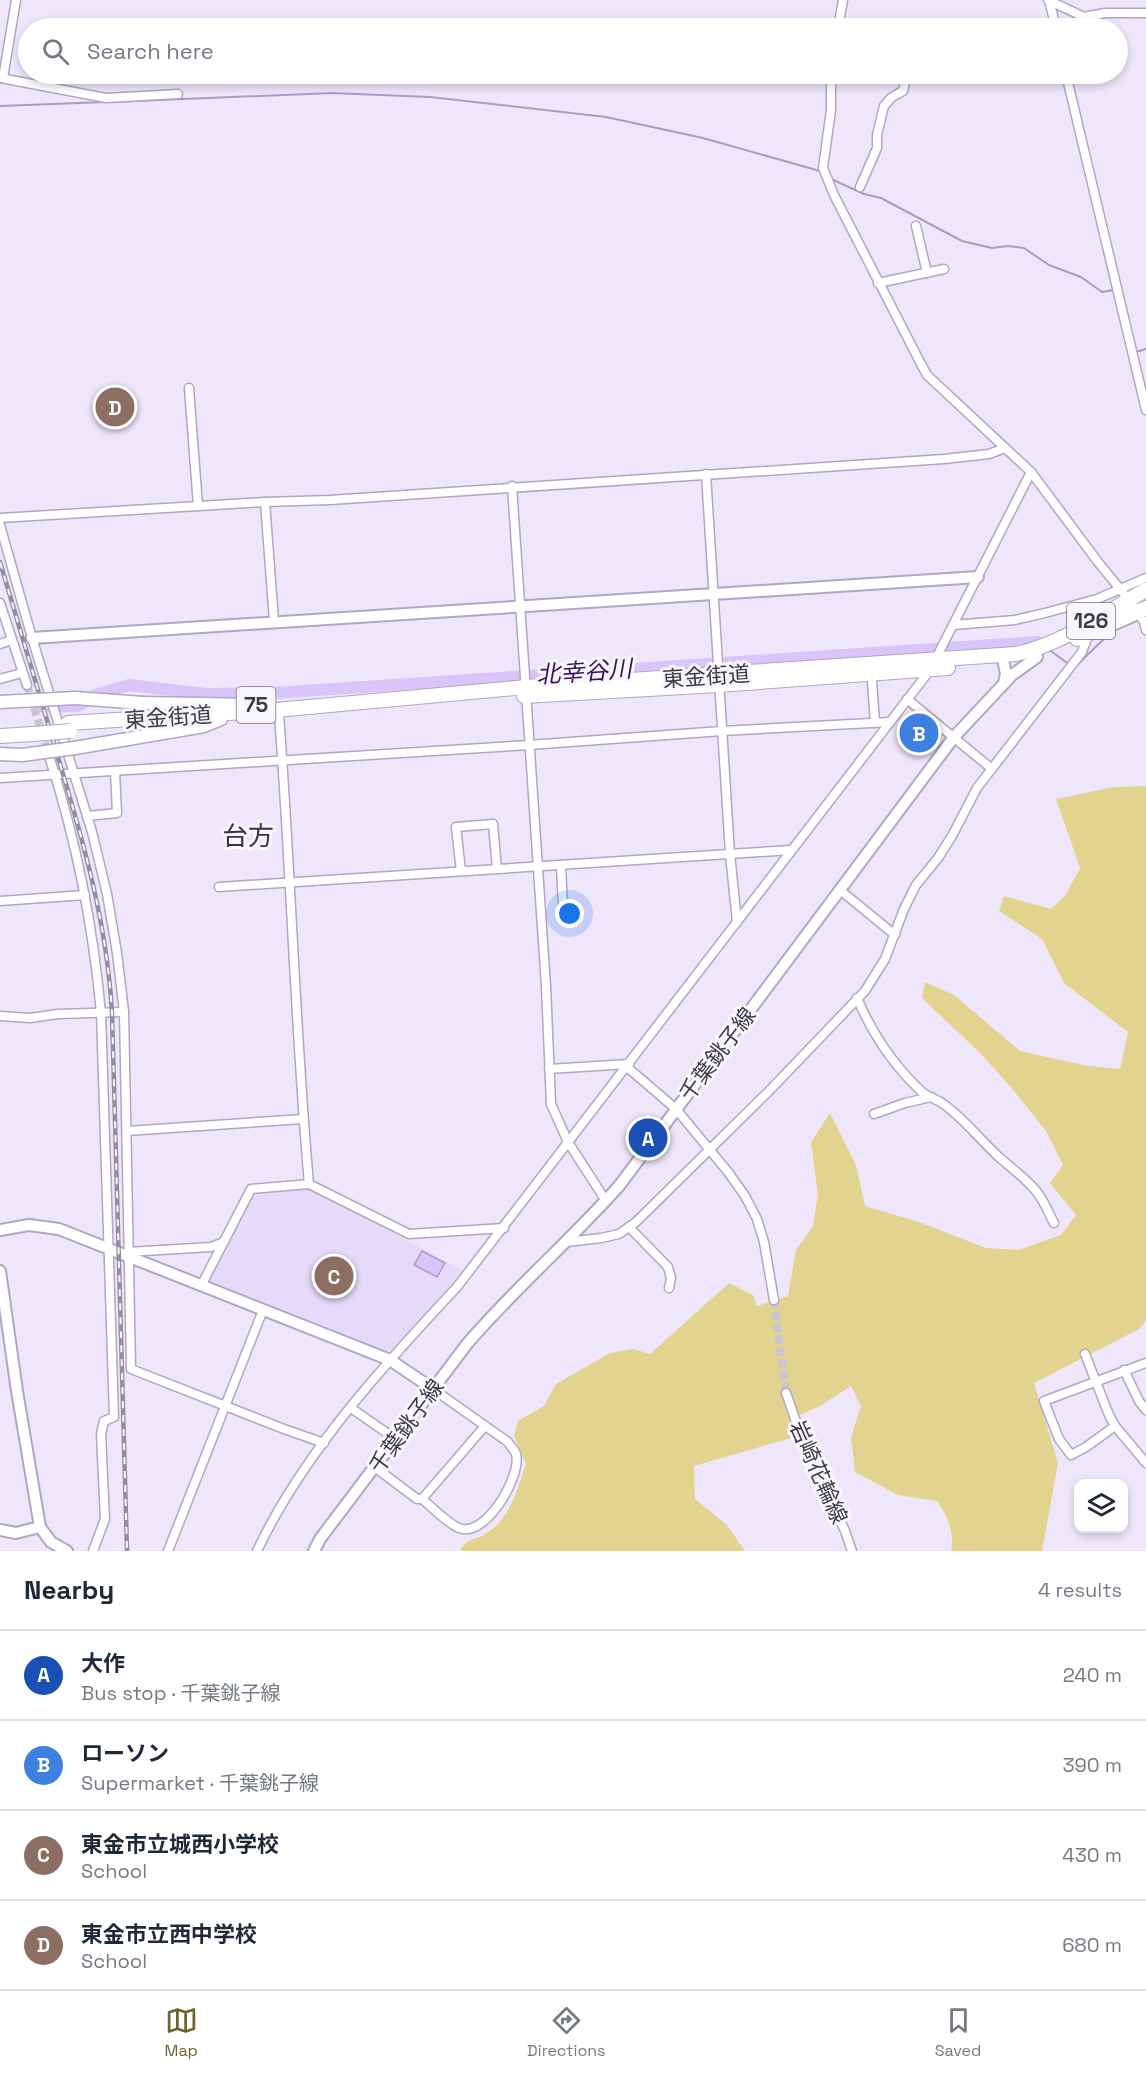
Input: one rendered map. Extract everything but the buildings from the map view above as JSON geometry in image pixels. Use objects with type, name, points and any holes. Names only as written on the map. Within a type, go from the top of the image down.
[{"type":"highway","name":"東金街道","points":[[1003,659],[1046,645],[1146,590]]},
{"type":"highway","name":"東金街道","points":[[69,727],[369,702],[1037,657],[1141,610]]},
{"type":"highway","name":"東金街道","points":[[0,727],[33,729],[221,719],[526,692]]},
{"type":"highway","name":"東金街道","points":[[0,736],[33,729]]},
{"type":"main road","name":"75","points":[[0,702],[75,698],[174,705],[278,705],[353,699],[369,702]]},
{"type":"main road","name":"75","points":[[0,754],[31,754],[75,748],[204,726],[221,719]]},
{"type":"street","points":[[16,0],[1,78],[18,81]]},
{"type":"street","points":[[840,18],[843,0]]},
{"type":"street","points":[[1049,0],[1084,17],[1106,13],[1146,13]]},
{"type":"street","points":[[1049,0],[1054,18]]},
{"type":"street","points":[[32,84],[106,98],[177,94]]},
{"type":"street","points":[[831,84],[831,110],[824,168],[834,195],[927,375],[1031,472],[1098,562],[1129,600],[1141,610],[1146,630]]},
{"type":"street","points":[[860,187],[877,148],[877,135],[884,106],[892,97],[903,91],[905,84]]},
{"type":"street","points":[[1068,84],[1146,410]]},
{"type":"street","points":[[916,226],[927,273]]},
{"type":"street","points":[[878,283],[944,269]]},
{"type":"street","points":[[189,388],[198,506]]},
{"type":"street","points":[[0,518],[446,493],[512,486],[945,459],[989,454],[1005,448]]},
{"type":"street","points":[[257,1551],[299,1477],[324,1443],[390,1360],[457,1287],[504,1228],[933,665],[1031,472]]},
{"type":"street","points":[[706,474],[730,854],[737,921]]},
{"type":"street","points":[[512,486],[546,986],[551,1104],[568,1142],[606,1201]]},
{"type":"street","points":[[265,502],[274,621]]},
{"type":"street","points":[[0,525],[87,816],[107,894],[117,953],[124,1012],[131,1369],[324,1443]]},
{"type":"street","points":[[32,638],[978,577]]},
{"type":"street","points":[[953,625],[1015,620],[1097,599],[1146,578]]},
{"type":"street","points":[[0,603],[27,685]]},
{"type":"street","points":[[567,1242],[601,1239],[619,1234],[636,1222],[770,1090],[857,998],[875,976],[916,885],[952,836],[977,788],[1082,652],[1089,632]]},
{"type":"street","points":[[0,644],[11,640]]},
{"type":"street","name":"千葉銚子線","points":[[314,1551],[433,1389],[490,1319],[619,1186],[954,737],[1004,684],[1037,657]]},
{"type":"street","points":[[1003,659],[1006,674],[1004,684]]},
{"type":"street","points":[[0,679],[22,673]]},
{"type":"street","points":[[872,681],[875,723]]},
{"type":"street","points":[[907,699],[992,769]]},
{"type":"street","points":[[279,715],[303,1119],[309,1184]]},
{"type":"street","points":[[0,778],[890,722]]},
{"type":"street","points":[[48,756],[85,895],[97,967],[101,1013],[114,1417],[104,1421],[101,1434],[105,1519],[93,1551]]},
{"type":"street","points":[[87,816],[117,813],[115,771]]},
{"type":"street","points":[[461,871],[456,827],[493,824],[497,869]]},
{"type":"street","points":[[219,887],[791,850]]},
{"type":"street","points":[[561,865],[563,908]]},
{"type":"street","points":[[840,890],[895,935]]},
{"type":"street","points":[[0,901],[85,895]]},
{"type":"street","points":[[857,998],[868,1025],[908,1077],[924,1093],[942,1103],[961,1119],[1031,1185],[1039,1194],[1054,1223]]},
{"type":"street","points":[[0,1016],[30,1018],[58,1014],[124,1012]]},
{"type":"street","points":[[549,1069],[628,1065],[676,1109],[737,1184],[757,1219],[764,1242],[774,1300]]},
{"type":"street","points":[[874,1114],[931,1097]]},
{"type":"street","points":[[127,1131],[303,1119]]},
{"type":"street","points":[[201,1286],[251,1189],[309,1184],[409,1234],[504,1228]]},
{"type":"street","points":[[0,1230],[29,1225],[59,1229],[108,1249],[128,1254],[201,1286],[390,1360],[508,1442],[516,1453],[516,1467],[507,1491],[488,1518],[472,1529],[460,1529],[422,1499],[417,1498],[376,1468]]},
{"type":"street","points":[[629,1227],[668,1267],[671,1278],[669,1288]]},
{"type":"street","points":[[128,1254],[211,1247],[224,1242]]},
{"type":"street","points":[[1,1279],[40,1527],[51,1542],[68,1551]]},
{"type":"street","points":[[168,1551],[263,1310]]},
{"type":"street","points":[[1085,1354],[1094,1381],[1115,1426],[1146,1462]]},
{"type":"street","points":[[1115,1426],[1071,1455],[1067,1452],[1051,1422],[1044,1401],[1146,1363]]},
{"type":"street","points":[[1124,1370],[1146,1410]]},
{"type":"street","name":"岩崎花輪線","points":[[786,1393],[799,1430],[852,1551]]},
{"type":"street","points":[[351,1408],[397,1440]]},
{"type":"street","points":[[422,1499],[485,1426]]},
{"type":"street","points":[[0,1530],[16,1533],[40,1527]]},
{"type":"shaded area","points":[[1146,786],[1146,1321],[1139,1329],[1034,1383],[1058,1463],[1042,1551],[951,1551],[952,1538],[949,1524],[937,1501],[898,1495],[855,1472],[851,1437],[861,1406],[851,1386],[820,1406],[800,1415],[791,1438],[694,1466],[695,1499],[727,1525],[745,1551],[460,1551],[469,1541],[495,1527],[508,1511],[526,1464],[514,1436],[518,1421],[544,1406],[556,1384],[610,1353],[634,1349],[650,1354],[729,1283],[753,1295],[757,1306],[788,1296],[796,1250],[813,1226],[818,1195],[811,1142],[830,1113],[856,1165],[865,1206],[919,1222],[986,1248],[1018,1250],[1061,1235],[1076,1215],[1050,1183],[1063,1165],[1046,1131],[979,1052],[922,998],[925,982],[954,995],[1020,1051],[1088,1066],[1120,1069],[1128,1032],[1064,983],[1042,939],[999,911],[1004,896],[1051,909],[1065,896],[1080,868],[1056,799],[1114,787]]},
{"type":"shaded area","points":[[311,1189],[464,1271],[392,1350],[383,1353],[206,1282],[255,1191]]},
{"type":"shaded area","points":[[422,1251],[445,1263],[437,1277],[414,1265]]},
{"type":"waterway","points":[[111,102],[332,93],[430,97],[606,117],[703,138],[820,171]]},
{"type":"waterway","points":[[0,106],[105,102]]},
{"type":"waterway","points":[[829,178],[864,194],[881,198],[962,241],[992,248],[1008,246],[1024,248],[1049,265],[1081,277],[1102,292],[1114,290]]},
{"type":"waterway","points":[[1134,344],[1136,352],[1146,349]]},
{"type":"waterway","name":"北幸谷川","points":[[1074,668],[1111,632],[1146,617]]},
{"type":"waterway","name":"北幸谷川","points":[[40,706],[78,706],[98,694],[129,685],[206,694],[273,693],[1038,642]]},
{"type":"waterway","name":"北幸谷川","points":[[1048,649],[1070,665]]},
{"type":"tunnel","points":[[27,685],[49,756]]},
{"type":"tunnel","points":[[774,1300],[786,1393]]},
{"type":"railway","points":[[0,562],[85,850],[105,947],[112,1013],[127,1551]]},
{"type":"place","name":"東金市立西中学校","points":[[115,407]]},
{"type":"place","name":"ローソン","points":[[919,733]]},
{"type":"place","name":"大作","points":[[648,1138]]},
{"type":"place","name":"東金市立城西小学校","points":[[334,1276]]},
{"type":"district","name":"台方","points":[[248,836]]}]
